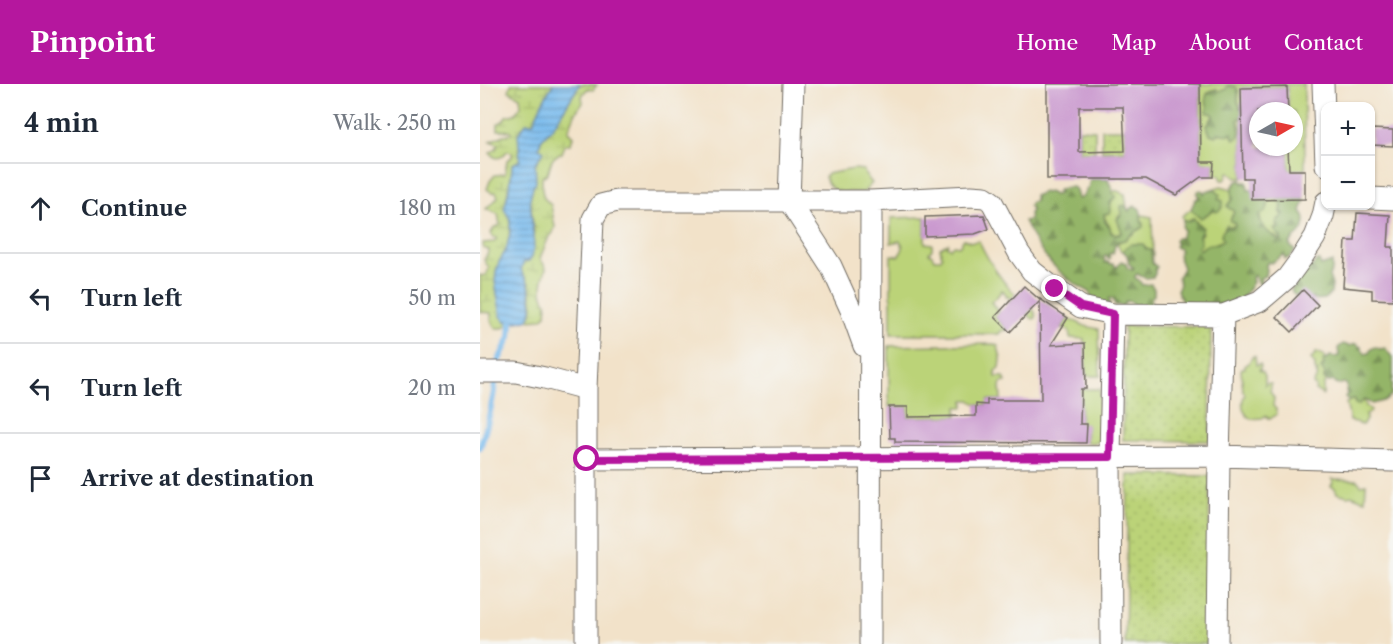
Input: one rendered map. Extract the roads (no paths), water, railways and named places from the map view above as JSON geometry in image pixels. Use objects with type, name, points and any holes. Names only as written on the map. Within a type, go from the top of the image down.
[{"type":"street","points":[[793,84],[789,201],[831,266],[861,336],[870,368]]},
{"type":"street","points":[[1323,84],[1326,156]]},
{"type":"street","points":[[586,644],[586,389],[593,219],[601,205],[617,201],[871,201],[985,197],[992,202],[1019,253],[1032,271],[1081,307],[1113,314],[1224,315],[1260,301],[1287,278],[1315,237],[1324,210]]},
{"type":"street","points":[[1375,198],[1393,199]]},
{"type":"street","points":[[870,644],[871,201]]},
{"type":"street","points":[[1111,644],[1110,457],[1113,314]]},
{"type":"street","points":[[1217,644],[1219,456],[1224,315]]},
{"type":"street","points":[[480,372],[516,372],[586,389]]},
{"type":"street","points":[[587,459],[1219,456],[1393,461]]},
{"type":"water","points":[[553,84],[580,84],[553,127],[541,140],[539,148],[544,151],[535,164],[536,182],[530,198],[534,246],[532,257],[529,261],[524,262],[521,269],[528,281],[532,311],[528,320],[511,323],[505,321],[501,316],[495,282],[499,262],[506,250],[510,234],[510,219],[504,209],[511,182],[512,165],[520,160],[518,134],[526,123],[533,123]]},
{"type":"waterway","points":[[497,367],[510,337],[511,323]]},
{"type":"waterway","points":[[480,448],[490,413],[496,377]]}]
